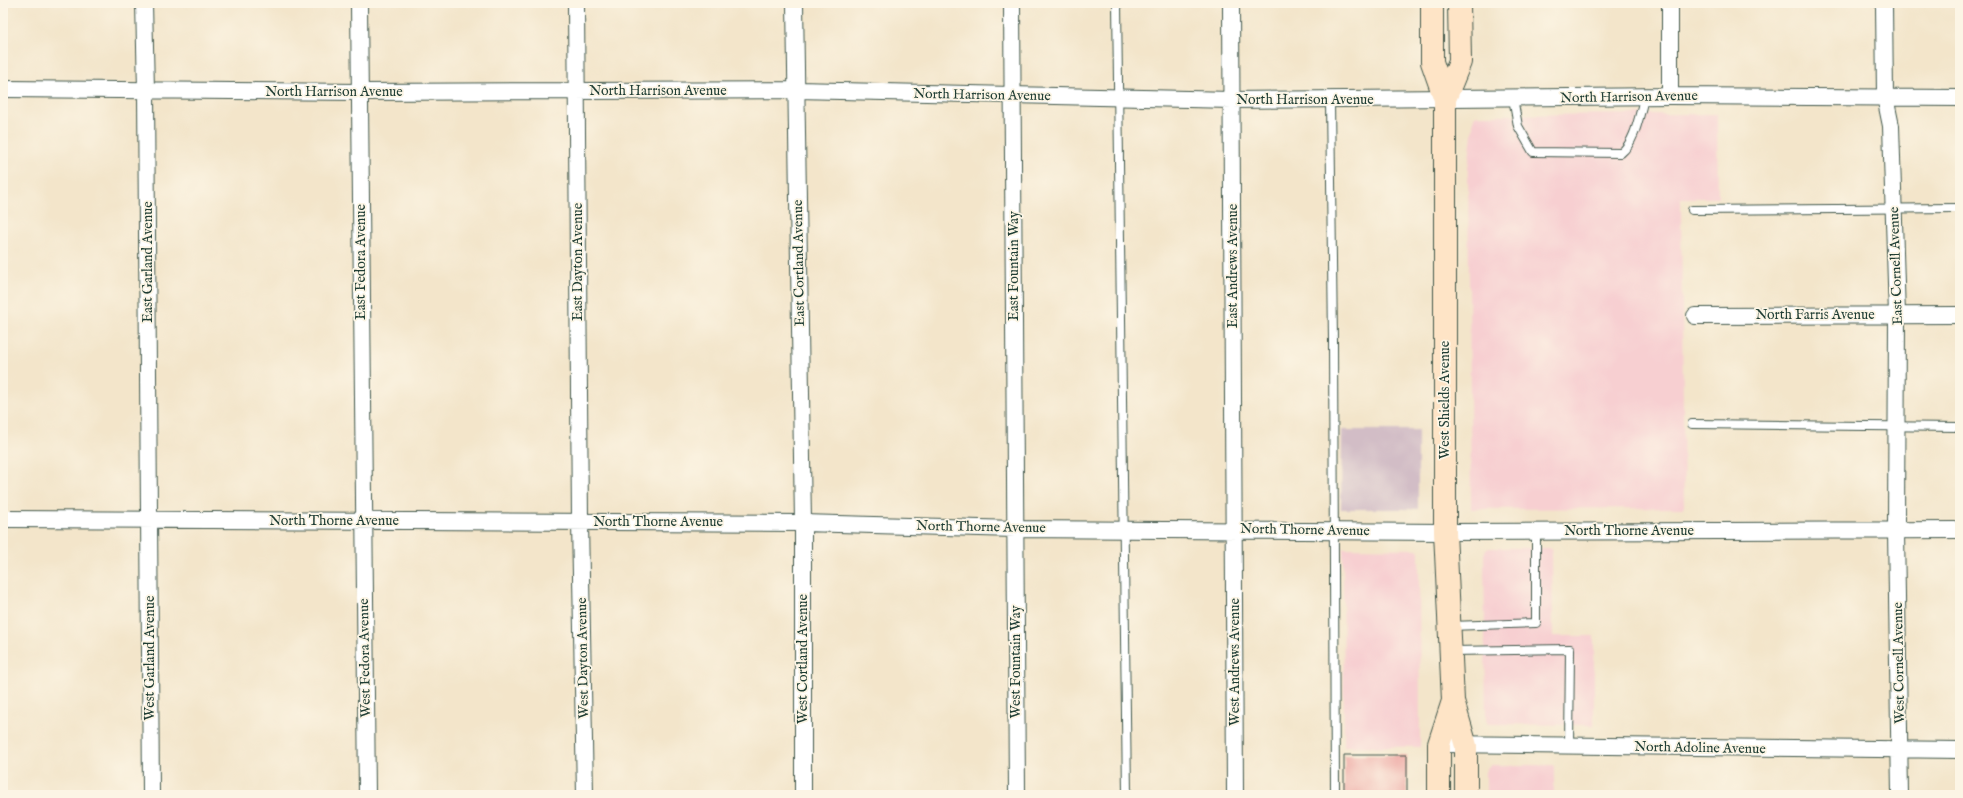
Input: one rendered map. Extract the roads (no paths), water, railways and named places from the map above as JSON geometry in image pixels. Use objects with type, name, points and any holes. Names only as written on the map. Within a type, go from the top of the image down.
[{"type":"main road","name":"West Shields Avenue","points":[[1432,3],[1432,62],[1445,99],[1445,532],[1452,701],[1466,746],[1466,795]]},
{"type":"main road","name":"West Shields Avenue","points":[[1445,99],[1460,62],[1459,3]]},
{"type":"main road","name":"West Shields Avenue","points":[[1439,795],[1439,744],[1452,701]]},
{"type":"street","name":"East Garland Avenue","points":[[144,3],[149,521]]},
{"type":"street","name":"East Fedora Avenue","points":[[359,3],[363,521]]},
{"type":"street","name":"East Dayton Avenue","points":[[576,3],[580,522]]},
{"type":"street","name":"East Cortland Avenue","points":[[795,3],[803,523]]},
{"type":"street","name":"East Fountain Way","points":[[1012,3],[1015,528]]},
{"type":"street","name":"East Andrews Avenue","points":[[1231,3],[1234,529]]},
{"type":"street","points":[[1670,3],[1670,96]]},
{"type":"street","name":"East Cornell Avenue","points":[[1884,3],[1885,97],[1891,126],[1897,315],[1896,530]]},
{"type":"street","name":"North Harrison Avenue","points":[[3,89],[360,92],[796,90],[1232,100],[1644,96],[1960,98]]},
{"type":"street","name":"North Farris Avenue","points":[[1695,316],[1960,315]]},
{"type":"street","name":"North Thorne Avenue","points":[[3,519],[149,521],[803,523],[1015,528],[1445,532],[1960,530]]},
{"type":"street","name":"West Garland Avenue","points":[[149,521],[151,795]]},
{"type":"street","name":"West Fedora Avenue","points":[[363,521],[367,795]]},
{"type":"street","name":"West Dayton Avenue","points":[[580,522],[585,795]]},
{"type":"street","name":"West Cortland Avenue","points":[[803,523],[803,795]]},
{"type":"street","name":"West Fountain Way","points":[[1015,528],[1017,795]]},
{"type":"street","name":"West Andrews Avenue","points":[[1234,529],[1235,795]]},
{"type":"street","name":"West Cornell Avenue","points":[[1896,530],[1900,795]]},
{"type":"street","name":"North Adoline Avenue","points":[[1439,744],[1466,746],[1960,750]]},
{"type":"lane","points":[[1117,3],[1127,795]]},
{"type":"lane","points":[[1512,98],[1518,126],[1533,152],[1621,153],[1625,149],[1633,134],[1644,96]]},
{"type":"lane","points":[[1330,100],[1335,795]]},
{"type":"lane","points":[[1692,210],[1960,208]]},
{"type":"lane","points":[[1692,424],[1960,427]]},
{"type":"lane","points":[[1449,626],[1536,623],[1536,532]]},
{"type":"lane","points":[[1450,651],[1570,649],[1569,747]]}]
